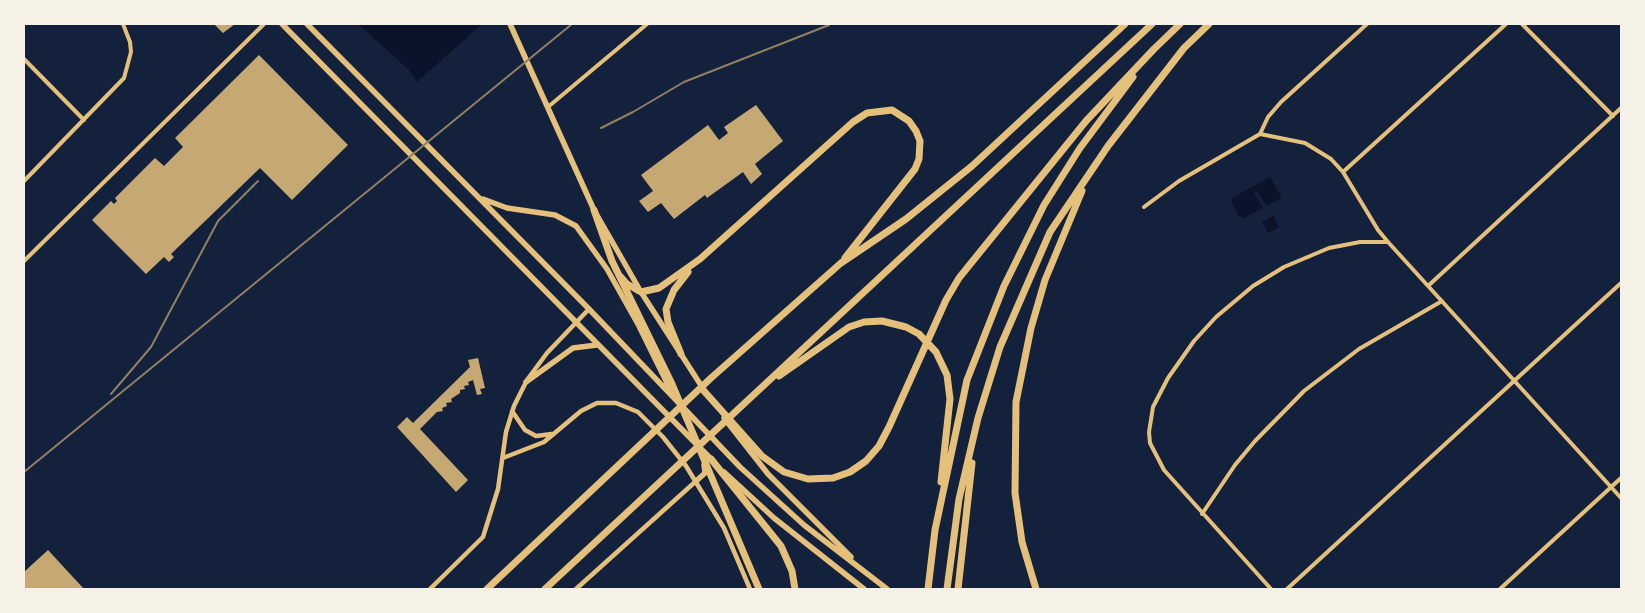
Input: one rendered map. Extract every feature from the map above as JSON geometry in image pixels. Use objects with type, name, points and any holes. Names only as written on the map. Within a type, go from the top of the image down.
[{"type":"highway","points":[[487,589],[712,378],[841,263],[906,219],[972,166],[1125,24]]},
{"type":"highway","points":[[545,589],[1152,24]]},
{"type":"highway","points":[[704,390],[762,456],[784,472],[808,479],[832,478],[850,472],[866,461],[879,446],[889,427],[946,300],[959,278],[1086,121],[1180,24]]},
{"type":"highway","points":[[947,589],[959,499],[978,418],[1000,346],[1050,232],[1090,172],[1184,48],[1209,24]]},
{"type":"highway","points":[[935,530],[967,380],[1004,286],[1044,205],[1080,148],[1154,49]]},
{"type":"highway","points":[[619,275],[627,284],[641,292],[659,288],[700,259],[853,122],[867,113],[892,110],[909,121],[916,131],[920,141],[920,159],[841,263]]},
{"type":"highway","points":[[1036,589],[1022,542],[1014,493],[1016,402],[1030,328],[1045,280],[1090,172]]},
{"type":"highway","points":[[594,210],[619,275],[711,472],[759,589]]},
{"type":"highway","points":[[681,354],[668,322],[666,309],[674,290],[700,259]]},
{"type":"highway","points":[[762,387],[849,327],[864,322],[882,321],[906,327],[919,334],[936,352],[947,375],[950,399],[928,589]]},
{"type":"highway","points":[[958,589],[978,418]]},
{"type":"highway","points":[[711,459],[781,546],[792,571],[795,589]]},
{"type":"main road","points":[[282,24],[711,459],[774,518],[864,589]]},
{"type":"main road","points":[[307,24],[589,309],[723,450],[771,497],[887,589]]},
{"type":"main road","points":[[510,24],[594,210],[641,292],[704,390],[768,474],[823,531],[876,580]]},
{"type":"main road","points":[[477,196],[507,208],[555,216],[576,226],[607,269],[640,326],[670,385],[707,471],[696,482]]},
{"type":"main road","points":[[526,382],[572,348],[597,345]]},
{"type":"street","points":[[24,181],[120,83],[126,73],[131,52],[130,42],[123,24]]},
{"type":"street","points":[[24,261],[264,24]]},
{"type":"street","points":[[548,106],[647,24]]},
{"type":"street","points":[[1144,207],[1178,181],[1260,134],[1268,117],[1281,102],[1367,24]]},
{"type":"street","points":[[1343,172],[1506,24]]},
{"type":"street","points":[[1522,24],[1613,116]]},
{"type":"street","points":[[24,60],[84,120]]},
{"type":"street","points":[[1428,286],[1621,108]]},
{"type":"street","points":[[1260,134],[1298,140],[1313,146],[1326,155],[1343,172],[1378,230],[1388,242],[1621,498]]},
{"type":"street","points":[[1271,589],[1164,470],[1150,443],[1150,419],[1159,394],[1168,378],[1205,328],[1253,286],[1303,258],[1344,244],[1388,242]]},
{"type":"street","points":[[1287,589],[1621,283]]},
{"type":"street","points":[[1202,514],[1235,465],[1255,441],[1304,391],[1359,349],[1442,301]]},
{"type":"street","points":[[430,589],[483,537],[498,489],[512,410],[526,382],[547,353],[589,309]]},
{"type":"street","points":[[502,458],[544,442],[596,403],[616,402],[638,412],[680,458],[696,482],[724,528],[750,589]]},
{"type":"street","points":[[512,410],[525,430],[536,436],[553,434]]},
{"type":"street","points":[[1500,589],[1621,478]]},
{"type":"street","points":[[576,589],[696,482]]},
{"type":"water","points":[[358,24],[481,25],[417,82],[409,70]]},
{"type":"water","points":[[1270,177],[1282,198],[1266,206],[1257,191],[1254,193],[1263,208],[1244,218],[1239,216],[1231,202],[1232,198]]},
{"type":"water","points":[[1273,216],[1279,227],[1268,233],[1262,222]]},
{"type":"building","points":[[214,24],[235,24],[223,33]]},
{"type":"building","points":[[259,55],[348,145],[292,200],[260,168],[171,254],[174,257],[169,262],[164,257],[146,274],[92,220],[111,201],[114,204],[117,201],[115,198],[155,158],[164,166],[183,147],[175,138]]},
{"type":"building","points":[[756,105],[783,141],[755,164],[762,174],[751,184],[743,172],[707,198],[705,195],[674,219],[661,203],[648,212],[639,201],[653,191],[641,175],[708,125],[719,140],[728,133],[724,127]]},
{"type":"building","points":[[478,358],[485,388],[480,389],[482,394],[477,395],[473,380],[468,382],[469,385],[464,386],[465,389],[460,390],[460,393],[451,399],[452,402],[446,403],[447,406],[442,408],[443,411],[437,412],[420,429],[468,480],[456,492],[397,427],[407,417],[413,423],[470,367],[468,360]]},
{"type":"building","points":[[48,550],[84,589],[24,589],[24,572]]},
{"type":"railway","points":[[24,472],[572,24]]},
{"type":"railway","points":[[601,128],[633,112],[684,82],[829,25]]},
{"type":"railway","points":[[111,394],[151,347],[218,221],[258,181]]}]
